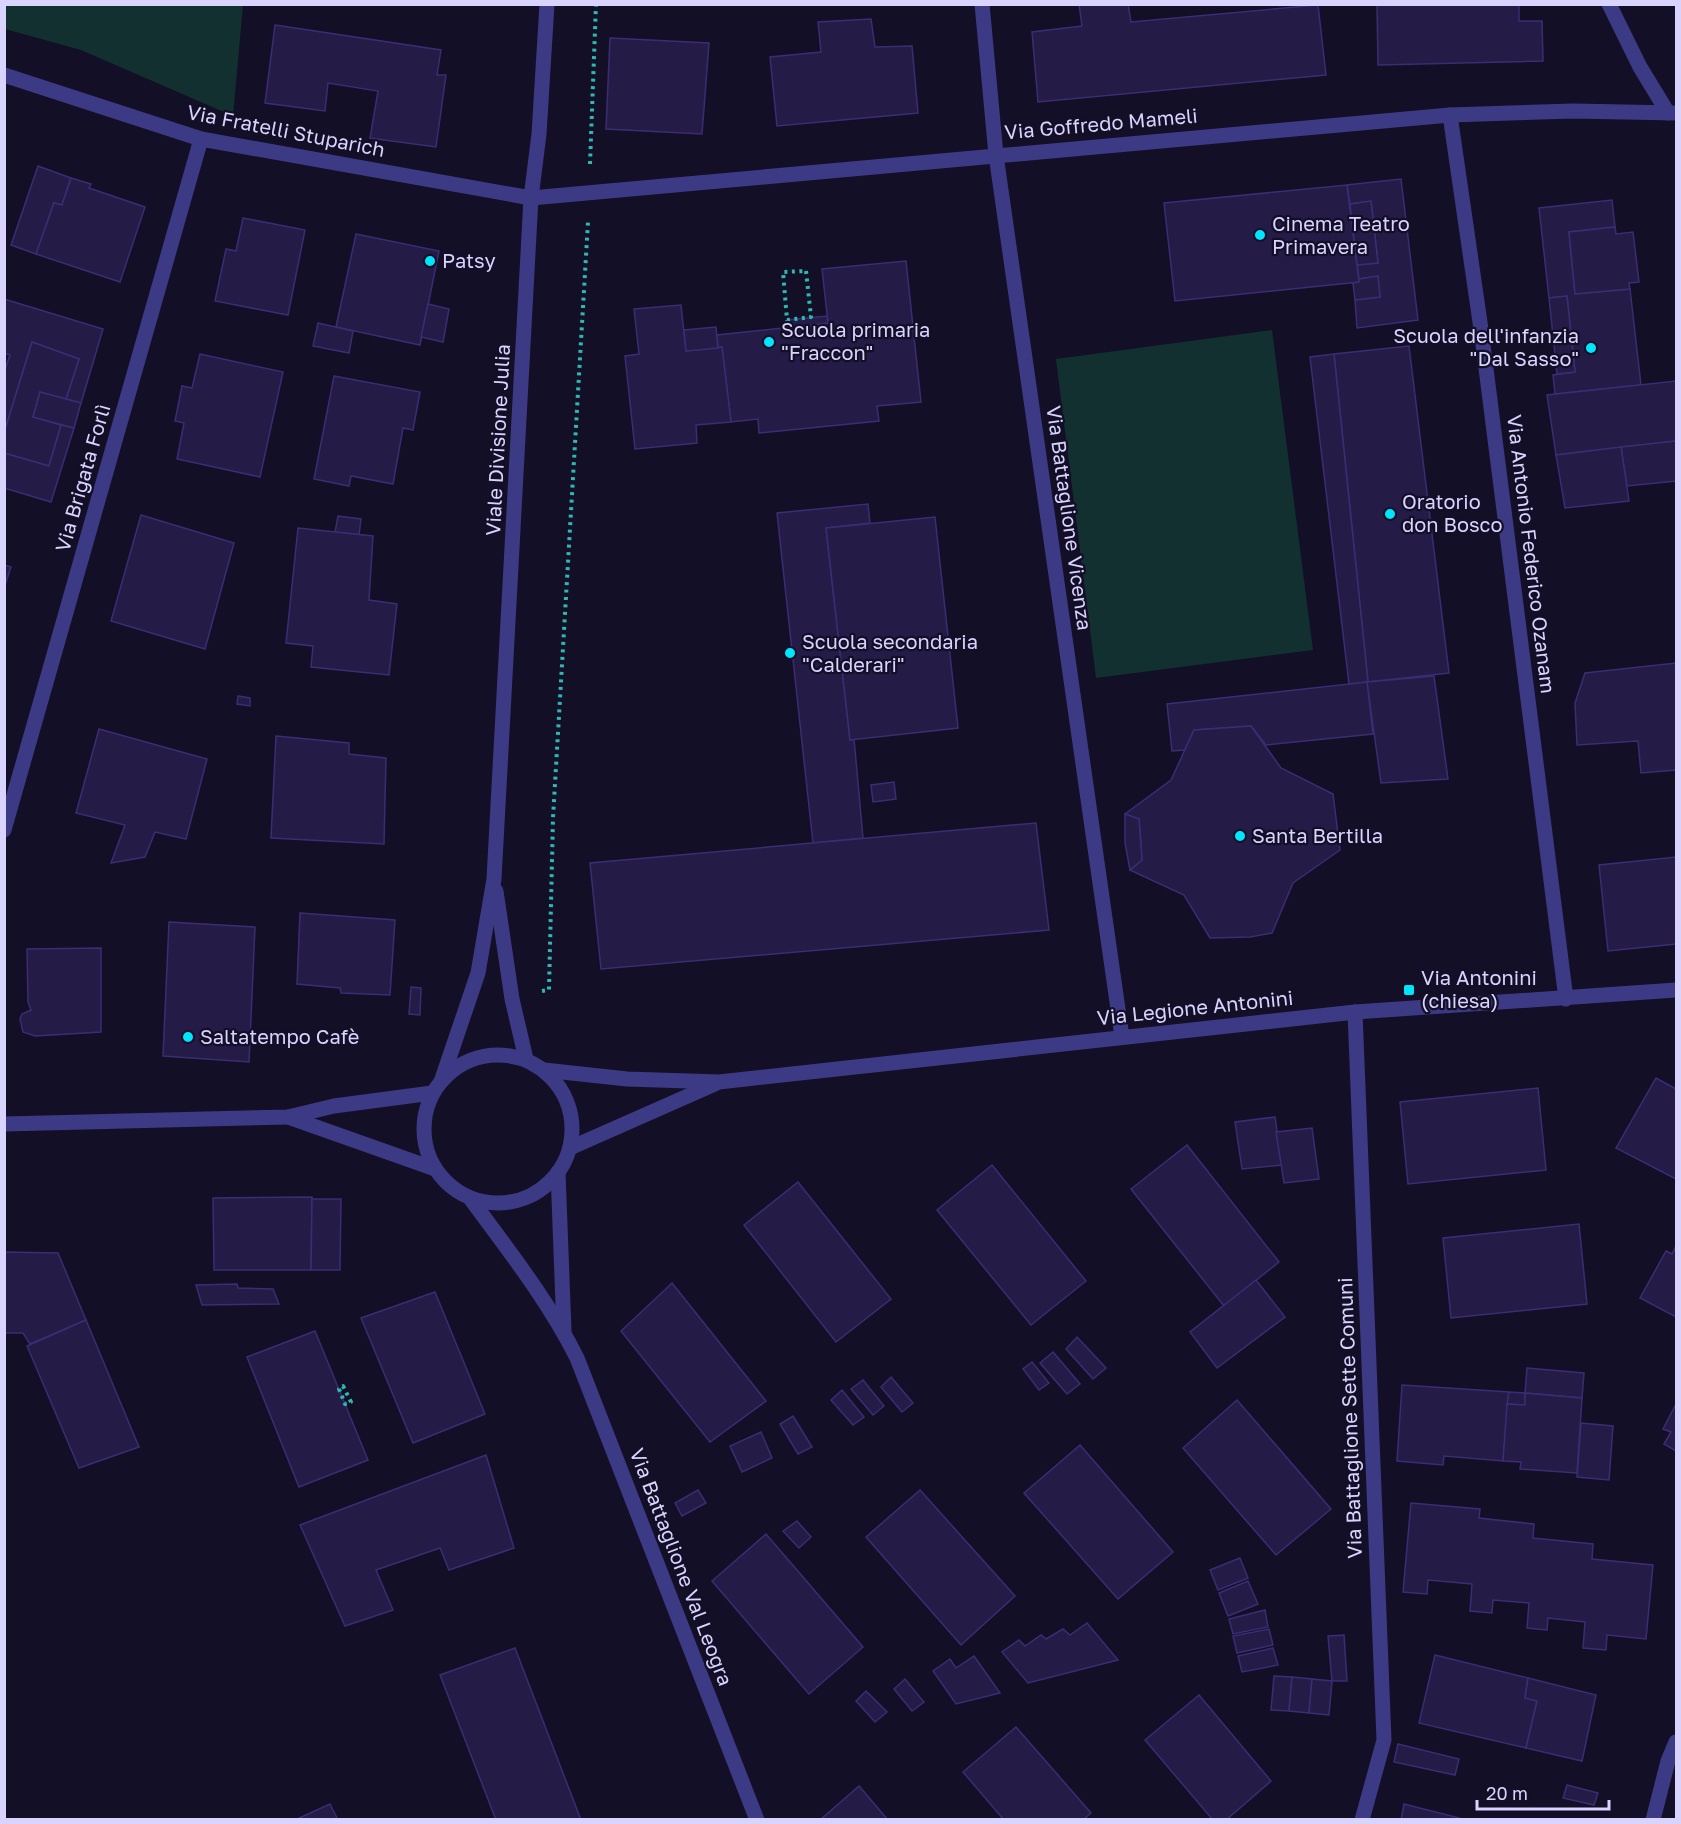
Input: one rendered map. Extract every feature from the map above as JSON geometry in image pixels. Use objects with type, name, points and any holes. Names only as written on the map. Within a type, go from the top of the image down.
[{"type":"street","name":"Viale Divisione Julia","points":[[442,1079],[477,973],[494,879],[531,198],[539,134],[547,4]]},
{"type":"street","name":"Via Battaglione Vicenza","points":[[982,4],[996,154],[1122,1037]]},
{"type":"street","points":[[1609,4],[1640,67],[1672,113]]},
{"type":"street","name":"Via Fratelli Stuparich","points":[[4,75],[201,139],[531,198]]},
{"type":"street","name":"Via Goffredo Mameli","points":[[531,198],[996,154],[1450,115],[1573,111],[1672,113]]},
{"type":"street","name":"Via Antonio Federico Ozanam","points":[[1450,115],[1481,329],[1566,999]]},
{"type":"street","name":"Via Brigata Forlì","points":[[4,830],[201,139]]},
{"type":"street","name":"Viale Divisione Julia","points":[[494,879],[512,999],[526,1059]]},
{"type":"street","name":"Via Legione Antonini","points":[[544,1070],[627,1078],[719,1082],[1355,1012],[1677,990]]},
{"type":"street","name":"Via Battaglione Sette Comuni","points":[[1355,1012],[1384,1740],[1362,1820]]},
{"type":"street","points":[[503,1054],[526,1059],[544,1070],[559,1085],[568,1104],[573,1126],[570,1148],[558,1172],[539,1191],[517,1201],[492,1204],[470,1198],[449,1187],[435,1169],[425,1148],[423,1129],[425,1109],[442,1079],[459,1064],[480,1055],[503,1054]]},
{"type":"street","name":"Via Legione Antonini","points":[[570,1148],[719,1082]]},
{"type":"street","points":[[4,1124],[288,1117],[334,1106],[432,1093]]},
{"type":"street","points":[[288,1117],[435,1169]]},
{"type":"street","name":"Via Battaglione Val Leogra","points":[[558,1172],[564,1331]]},
{"type":"street","name":"Via Battaglione Val Leogra","points":[[470,1198],[564,1331],[581,1368],[757,1820]]},
{"type":"street","points":[[1653,1820],[1677,1742]]},
{"type":"path","points":[[512,999],[549,990],[553,818],[590,192],[596,4]]},
{"type":"path","points":[[806,270],[811,317],[787,320],[783,272],[806,270]]},
{"type":"green space","points":[[4,5],[243,5],[233,116],[81,50],[5,29]]},
{"type":"green space","points":[[1272,330],[1313,650],[1096,678],[1056,359]]},
{"type":"building","points":[[1079,4],[1128,4],[1131,22],[1318,5],[1326,75],[1038,102],[1032,32],[1082,26]]},
{"type":"building","points":[[1377,4],[1519,4],[1519,21],[1542,21],[1543,61],[1378,65]]},
{"type":"building","points":[[871,19],[875,47],[912,46],[918,113],[777,126],[770,57],[821,52],[818,22]]},
{"type":"building","points":[[275,25],[441,50],[437,75],[446,75],[436,147],[370,138],[378,91],[328,83],[325,111],[265,103]]},
{"type":"building","points":[[610,38],[709,43],[702,134],[606,129]]},
{"type":"building","points":[[38,166],[71,178],[62,205],[54,203],[36,254],[11,245]]},
{"type":"building","points":[[71,178],[91,184],[89,188],[145,207],[120,282],[36,254],[54,203],[62,205]]},
{"type":"building","points":[[1401,179],[1418,320],[1357,328],[1355,300],[1380,297],[1378,276],[1359,279],[1357,265],[1378,263],[1371,201],[1350,204],[1347,185]]},
{"type":"building","name":"Cinema Teatro Primavera","points":[[1347,185],[1359,282],[1175,301],[1164,203]]},
{"type":"building","points":[[1612,200],[1615,227],[1569,232],[1575,294],[1630,289],[1641,385],[1555,394],[1553,375],[1575,372],[1567,296],[1549,298],[1539,208]]},
{"type":"building","points":[[1371,201],[1378,263],[1357,265],[1350,204]]},
{"type":"building","points":[[243,218],[305,230],[288,315],[215,301],[226,249],[236,251]]},
{"type":"building","points":[[1615,227],[1616,234],[1633,232],[1639,282],[1629,283],[1630,289],[1575,294],[1569,232]]},
{"type":"building","points":[[356,234],[439,251],[420,345],[336,327]]},
{"type":"building","points":[[906,261],[921,402],[877,406],[879,421],[759,433],[758,419],[731,422],[722,347],[718,348],[717,335],[828,323],[822,269]]},
{"type":"building","points":[[1378,276],[1380,297],[1355,300],[1353,283],[1359,282],[1359,279]]},
{"type":"building","points":[[1567,296],[1575,372],[1557,374],[1549,298]]},
{"type":"building","points":[[4,299],[103,329],[81,403],[66,399],[79,359],[32,342],[4,433],[4,372],[10,355],[4,353]]},
{"type":"building","points":[[428,304],[449,309],[443,342],[421,337]]},
{"type":"building","points":[[681,305],[686,351],[722,347],[731,422],[696,425],[697,443],[635,449],[625,356],[639,354],[634,309]]},
{"type":"building","points":[[827,316],[828,323],[787,328],[787,320]]},
{"type":"building","points":[[318,323],[353,331],[349,353],[313,346]]},
{"type":"building","points":[[716,327],[718,348],[686,351],[684,330]]},
{"type":"building","points":[[32,342],[79,359],[66,399],[40,392],[33,417],[61,425],[49,466],[4,453],[4,433]]},
{"type":"building","name":"Oratorio don Bosco","points":[[1409,346],[1449,673],[1368,682],[1334,354]]},
{"type":"building","points":[[200,354],[283,372],[260,477],[177,459],[184,423],[175,421],[182,386],[192,388]]},
{"type":"building","points":[[1334,354],[1368,682],[1349,684],[1310,357]]},
{"type":"building","points":[[334,376],[420,392],[413,430],[403,428],[393,484],[351,476],[349,486],[314,479]]},
{"type":"building","points":[[1676,381],[1676,441],[1556,455],[1547,395]]},
{"type":"building","points":[[40,392],[81,403],[74,428],[33,417]]},
{"type":"building","points":[[61,425],[74,428],[51,502],[4,488],[4,453],[49,466]]},
{"type":"building","points":[[1676,441],[1676,481],[1627,486],[1621,447]]},
{"type":"building","points":[[1621,447],[1629,501],[1565,508],[1556,455]]},
{"type":"building","points":[[868,504],[870,523],[826,528],[850,740],[854,739],[863,838],[813,843],[777,513]]},
{"type":"building","points":[[141,515],[234,543],[205,649],[111,621]]},
{"type":"building","points":[[338,516],[361,519],[359,535],[335,532]]},
{"type":"building","points":[[935,517],[958,728],[850,740],[826,528]]},
{"type":"building","points":[[298,528],[373,536],[369,600],[397,604],[389,675],[311,667],[313,646],[286,643]]},
{"type":"building","points":[[4,565],[11,567],[4,588]]},
{"type":"building","points":[[1676,663],[1676,770],[1641,773],[1638,741],[1577,745],[1575,703],[1585,673]]},
{"type":"building","points":[[1434,676],[1448,779],[1381,783],[1367,682]]},
{"type":"building","points":[[1367,682],[1373,734],[1266,745],[1251,726],[1194,730],[1185,750],[1172,751],[1167,704]]},
{"type":"building","points":[[238,696],[250,698],[250,706],[237,704]]},
{"type":"building","name":"Santa Bertilla","points":[[1251,726],[1281,768],[1333,794],[1340,850],[1293,883],[1272,933],[1250,937],[1210,938],[1184,895],[1130,870],[1142,860],[1139,819],[1125,814],[1171,780],[1194,730]]},
{"type":"building","points":[[99,729],[207,759],[186,839],[155,832],[145,857],[111,863],[125,825],[76,813]]},
{"type":"building","points":[[276,736],[349,743],[349,754],[386,758],[384,844],[271,838]]},
{"type":"building","points":[[894,782],[896,799],[873,802],[871,785]]},
{"type":"building","points":[[1125,814],[1139,819],[1142,860],[1130,870],[1125,843]]},
{"type":"building","points":[[1036,823],[1049,930],[601,969],[590,863]]},
{"type":"building","points":[[1676,857],[1676,944],[1608,951],[1599,865]]},
{"type":"building","points":[[300,913],[395,920],[390,995],[341,993],[340,988],[297,984]]},
{"type":"building","points":[[169,922],[255,927],[249,1062],[163,1056]]},
{"type":"building","points":[[101,948],[101,1032],[35,1036],[23,1032],[20,1019],[22,1014],[31,1010],[28,1002],[27,949]]},
{"type":"building","points":[[411,987],[421,988],[420,1015],[409,1014]]},
{"type":"building","points":[[1656,1078],[1676,1089],[1676,1179],[1616,1148]]},
{"type":"building","points":[[1538,1088],[1546,1170],[1408,1184],[1400,1102]]},
{"type":"building","points":[[1275,1117],[1282,1165],[1242,1169],[1235,1122]]},
{"type":"building","points":[[1312,1128],[1319,1179],[1284,1183],[1276,1132]]},
{"type":"building","points":[[1187,1145],[1279,1262],[1224,1306],[1131,1189]]},
{"type":"building","points":[[992,1165],[1086,1281],[1031,1325],[937,1210]]},
{"type":"building","points":[[798,1182],[891,1299],[836,1342],[744,1225]]},
{"type":"building","points":[[312,1197],[311,1270],[214,1270],[213,1198]]},
{"type":"building","points":[[312,1199],[341,1199],[340,1270],[311,1270]]},
{"type":"building","points":[[1579,1224],[1587,1304],[1451,1318],[1443,1238]]},
{"type":"building","points":[[1676,1246],[1676,1317],[1640,1298],[1666,1251],[1672,1254]]},
{"type":"building","points":[[4,1252],[58,1253],[86,1320],[30,1344],[23,1333],[4,1333]]},
{"type":"building","points":[[1256,1280],[1285,1317],[1217,1368],[1190,1332]]},
{"type":"building","points":[[672,1283],[766,1401],[710,1442],[621,1331]]},
{"type":"building","points":[[237,1284],[238,1288],[273,1289],[279,1304],[202,1305],[196,1285]]},
{"type":"building","points":[[435,1292],[485,1414],[413,1443],[361,1318]]},
{"type":"building","points":[[86,1320],[139,1447],[79,1468],[27,1346]]},
{"type":"building","points":[[315,1331],[368,1460],[299,1487],[247,1357]]},
{"type":"building","points":[[1077,1337],[1106,1368],[1093,1379],[1066,1349]]},
{"type":"building","points":[[1053,1352],[1080,1384],[1067,1394],[1040,1363]]},
{"type":"building","points":[[1032,1362],[1049,1383],[1039,1390],[1023,1369]]},
{"type":"building","points":[[1527,1368],[1584,1373],[1582,1398],[1525,1393]]},
{"type":"building","points":[[891,1377],[913,1403],[902,1412],[881,1387]]},
{"type":"building","points":[[863,1380],[884,1406],[873,1415],[851,1389]]},
{"type":"building","points":[[1402,1385],[1509,1392],[1503,1461],[1444,1456],[1443,1465],[1397,1461]]},
{"type":"building","points":[[842,1390],[864,1417],[853,1425],[831,1400]]},
{"type":"building","points":[[1509,1392],[1525,1393],[1525,1405],[1507,1404]]},
{"type":"building","points":[[1525,1393],[1582,1398],[1577,1473],[1520,1469],[1521,1462],[1503,1461],[1507,1404],[1525,1405]]},
{"type":"building","points":[[1237,1400],[1331,1509],[1276,1555],[1183,1448]]},
{"type":"building","points":[[1676,1404],[1676,1451],[1664,1444],[1671,1432],[1663,1429]]},
{"type":"building","points":[[793,1416],[812,1447],[798,1454],[780,1424]]},
{"type":"building","points":[[1581,1423],[1613,1426],[1609,1480],[1577,1477]]},
{"type":"building","points":[[761,1432],[772,1458],[742,1472],[730,1446]]},
{"type":"building","points":[[1080,1445],[1173,1552],[1118,1599],[1024,1493]]},
{"type":"building","points":[[486,1455],[514,1548],[449,1570],[440,1548],[376,1570],[393,1610],[345,1626],[300,1525]]},
{"type":"building","points":[[698,1490],[706,1503],[682,1516],[675,1503]]},
{"type":"building","points":[[920,1490],[1015,1596],[961,1645],[866,1537]]},
{"type":"building","points":[[1411,1503],[1480,1509],[1479,1518],[1534,1524],[1533,1538],[1593,1544],[1592,1559],[1653,1565],[1646,1639],[1607,1635],[1606,1650],[1583,1648],[1585,1622],[1548,1618],[1547,1630],[1527,1628],[1529,1603],[1493,1600],[1492,1613],[1470,1611],[1472,1584],[1428,1580],[1427,1594],[1403,1592]]},
{"type":"building","points":[[797,1521],[811,1537],[799,1548],[783,1531]]},
{"type":"building","points":[[766,1534],[863,1647],[809,1694],[712,1581]]},
{"type":"building","points":[[1240,1558],[1248,1578],[1218,1590],[1210,1570]]},
{"type":"building","points":[[1248,1581],[1258,1604],[1228,1616],[1219,1593]]},
{"type":"building","points":[[1265,1610],[1268,1627],[1233,1634],[1229,1619]]},
{"type":"building","points":[[1087,1623],[1118,1660],[1028,1683],[1002,1652],[1019,1640],[1025,1646],[1041,1635],[1046,1639],[1063,1629],[1070,1635]]},
{"type":"building","points":[[1269,1629],[1273,1645],[1237,1653],[1233,1636]]},
{"type":"building","points":[[1344,1635],[1347,1681],[1332,1681],[1328,1636]]},
{"type":"building","points":[[515,1648],[581,1820],[496,1820],[440,1675]]},
{"type":"building","points":[[1273,1648],[1278,1665],[1242,1672],[1238,1656]]},
{"type":"building","points":[[1435,1655],[1528,1678],[1525,1698],[1537,1701],[1526,1748],[1419,1723]]},
{"type":"building","points":[[974,1656],[1000,1693],[956,1704],[933,1671],[950,1659],[956,1668]]},
{"type":"building","points":[[1274,1676],[1292,1677],[1289,1711],[1271,1710]]},
{"type":"building","points":[[1292,1677],[1312,1679],[1309,1713],[1289,1711]]},
{"type":"building","points":[[1528,1678],[1596,1695],[1582,1761],[1526,1748],[1537,1701],[1525,1698]]},
{"type":"building","points":[[905,1679],[924,1702],[912,1711],[894,1689]]},
{"type":"building","points":[[1312,1679],[1332,1681],[1329,1715],[1309,1713]]},
{"type":"building","points":[[866,1691],[887,1712],[875,1722],[856,1701]]},
{"type":"building","points":[[1199,1695],[1271,1781],[1226,1820],[1213,1820],[1145,1740]]},
{"type":"building","points":[[1016,1727],[1091,1813],[1083,1820],[1004,1820],[963,1772]]},
{"type":"building","points":[[1398,1744],[1459,1759],[1455,1775],[1394,1762]]},
{"type":"building","points":[[1567,1785],[1598,1793],[1594,1805],[1563,1798]]},
{"type":"building","points":[[859,1786],[888,1820],[820,1820]]},
{"type":"building","points":[[330,1804],[338,1820],[295,1820]]},
{"type":"building","points":[[1404,1804],[1467,1820],[1401,1820]]},
{"type":"place","name":"Cinema Teatro Primavera","points":[[1260,235]]},
{"type":"place","name":"Patsy","points":[[430,261]]},
{"type":"place","name":"Scuola primaria \"Fraccon\"","points":[[769,342]]},
{"type":"place","name":"Scuola dell'infanzia \"Dal Sasso\"","points":[[1591,348]]},
{"type":"place","name":"Oratorio don Bosco","points":[[1390,514]]},
{"type":"place","name":"Scuola secondaria \"Calderari\"","points":[[790,653]]},
{"type":"place","name":"Santa Bertilla","points":[[1240,836]]},
{"type":"place","name":"Via Antonini (chiesa)","points":[[1409,990]]},
{"type":"place","name":"Saltatempo Cafè","points":[[188,1037]]}]
